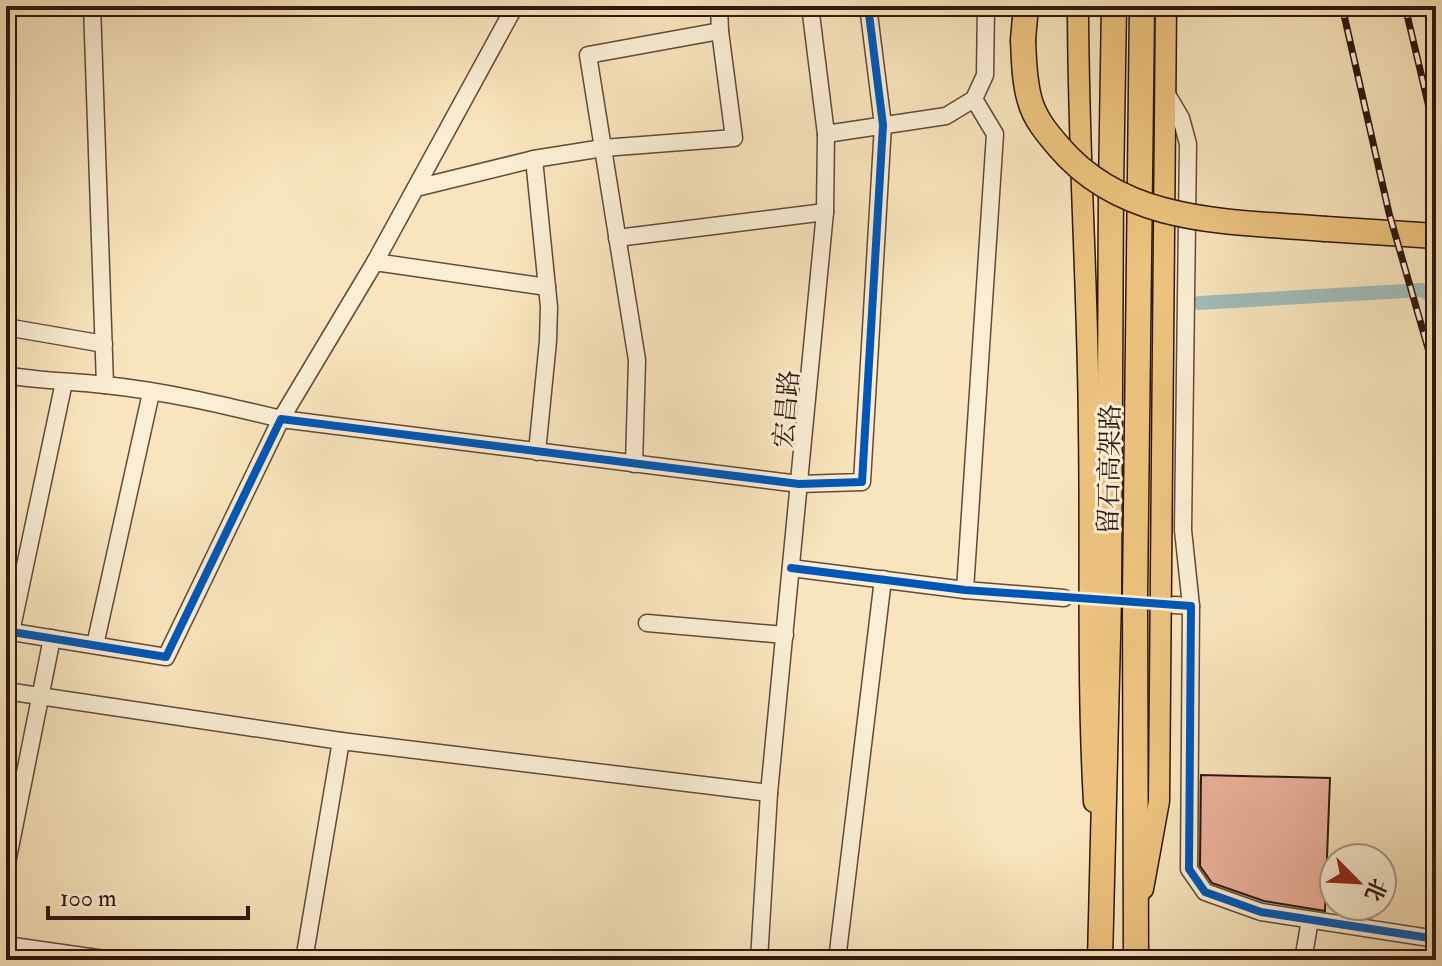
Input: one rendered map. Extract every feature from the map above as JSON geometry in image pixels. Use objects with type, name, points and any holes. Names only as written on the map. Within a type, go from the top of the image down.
[{"type":"highway","points":[[1026,6],[1023,40],[1025,77],[1030,102],[1039,123],[1071,161],[1099,184],[1123,198],[1179,216],[1436,236]]},
{"type":"highway","name":"留石高架路","points":[[1100,960],[1109,613],[1114,6]]},
{"type":"highway","name":"留石高架路","points":[[1136,960],[1142,6]]},
{"type":"main road","points":[[1078,6],[1078,122],[1089,429],[1090,731],[1102,931]]},
{"type":"main road","points":[[1135,933],[1159,801],[1166,6]]},
{"type":"main road","points":[[1166,81],[1175,17],[1180,6]]},
{"type":"street","points":[[92,6],[105,385]]},
{"type":"street","points":[[64,382],[8,632],[166,657],[281,419],[375,262],[515,6]]},
{"type":"street","points":[[416,188],[534,159],[603,148],[734,138],[719,6]]},
{"type":"street","name":"宏昌路","points":[[759,960],[769,793],[825,212],[826,134],[810,6]]},
{"type":"street","points":[[6,375],[105,385],[212,403],[281,419],[537,452],[799,484],[862,482],[883,125],[868,6]]},
{"type":"street","points":[[826,134],[946,116],[974,99],[985,75],[986,6]]},
{"type":"street","points":[[634,464],[637,360],[588,55],[720,31]]},
{"type":"street","points":[[1166,81],[1188,144],[1183,530],[1191,606],[1189,869],[1205,892],[1261,912],[1436,939]]},
{"type":"street","points":[[965,590],[995,134],[974,99]]},
{"type":"street","points":[[534,159],[547,287],[548,341],[537,452]]},
{"type":"street","points":[[617,238],[825,212]]},
{"type":"street","points":[[375,262],[547,287]]},
{"type":"street","points":[[6,327],[104,344]]},
{"type":"street","points":[[95,645],[151,393]]},
{"type":"street","points":[[791,568],[965,590],[1064,598]]},
{"type":"street","points":[[837,960],[883,579]]},
{"type":"street","points":[[1174,605],[1191,606]]},
{"type":"street","points":[[647,623],[785,635]]},
{"type":"street","points":[[6,868],[52,638]]},
{"type":"street","points":[[6,691],[341,741],[769,793]]},
{"type":"street","points":[[304,960],[341,741]]},
{"type":"street","points":[[1303,960],[1310,920]]},
{"type":"street","points":[[6,945],[111,960]]},
{"type":"building","points":[[1201,775],[1330,778],[1328,842],[1318,842],[1318,910],[1264,901],[1212,883],[1200,866]]},
{"type":"waterway","points":[[1199,303],[1422,290],[1436,298]]},
{"type":"railway","points":[[1342,6],[1389,213],[1436,376]]},
{"type":"railway","points":[[1405,6],[1436,137]]},
{"type":"railway","points":[[1432,6],[1436,24]]},
{"type":"cycle path","points":[[6,631],[166,657],[281,419],[799,484],[862,482],[883,125],[868,6]]},
{"type":"cycle path","points":[[791,568],[965,590],[1191,606],[1189,869],[1205,892],[1261,912],[1436,939]]}]
